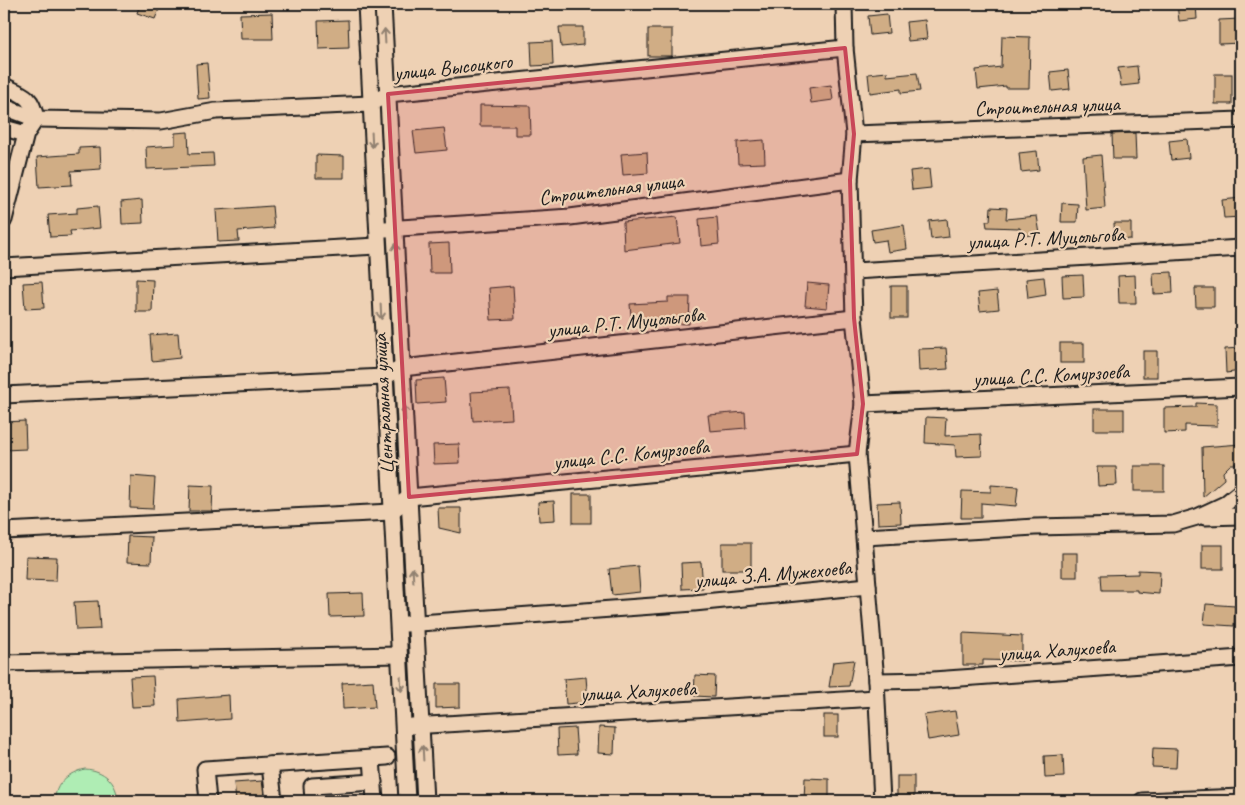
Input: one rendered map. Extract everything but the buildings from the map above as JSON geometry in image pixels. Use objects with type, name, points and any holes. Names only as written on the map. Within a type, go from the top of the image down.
[{"type":"street","name":"Центральная улица","points":[[366,4],[376,230],[407,801]]},
{"type":"street","name":"Центральная улица","points":[[383,4],[426,801]]},
{"type":"street","points":[[844,4],[845,48],[854,134],[850,180],[854,318],[863,404],[857,454],[865,537]]},
{"type":"street","name":"улица Высоцкого","points":[[4,107],[36,119],[161,121],[216,111],[370,104],[388,94],[845,48]]},
{"type":"street","points":[[4,86],[25,95],[34,106],[36,119],[26,134],[4,216]]},
{"type":"street","name":"Строительная улица","points":[[854,134],[1241,120]]},
{"type":"street","points":[[4,128],[26,134]]},
{"type":"street","name":"Строительная улица","points":[[376,230],[570,217],[850,180]]},
{"type":"street","points":[[4,266],[377,246]]},
{"type":"street","name":"улица Р.Т. Муцольгова","points":[[854,271],[1241,248]]},
{"type":"street","name":"улица Р.Т. Муцольгова","points":[[402,368],[854,318]]},
{"type":"street","points":[[4,395],[384,377],[402,368]]},
{"type":"street","name":"улица С.С. Комурзоева","points":[[863,404],[1241,387]]},
{"type":"street","name":"улица С.С. Комурзоева","points":[[409,497],[857,454]]},
{"type":"street","name":"улица З.А. Мужехоева","points":[[398,625],[694,603],[868,586],[865,537],[1035,527],[1173,524],[1197,517],[1225,504],[1241,490]]},
{"type":"street","points":[[4,531],[391,512],[409,497]]},
{"type":"street","points":[[1197,517],[1241,516]]},
{"type":"street","points":[[868,586],[876,681],[882,801]]},
{"type":"street","points":[[4,663],[399,655]]},
{"type":"street","name":"улица Халухоева","points":[[876,681],[933,680],[1241,658]]},
{"type":"street","name":"улица Халухоева","points":[[403,726],[876,698]]},
{"type":"street","points":[[208,801],[205,769],[380,758],[374,782],[375,801]]},
{"type":"street","points":[[270,765],[274,801]]},
{"type":"street","points":[[313,801],[312,786],[374,782]]},
{"type":"street","points":[[1142,801],[1241,797]]},
{"type":"highlighted area","points":[[845,48],[854,134],[850,180],[854,318],[863,404],[857,454],[409,497],[388,94]]},
{"type":"green space","points":[[85,769],[98,772],[108,778],[115,788],[118,801],[55,801],[55,795],[60,784],[73,773]]}]
